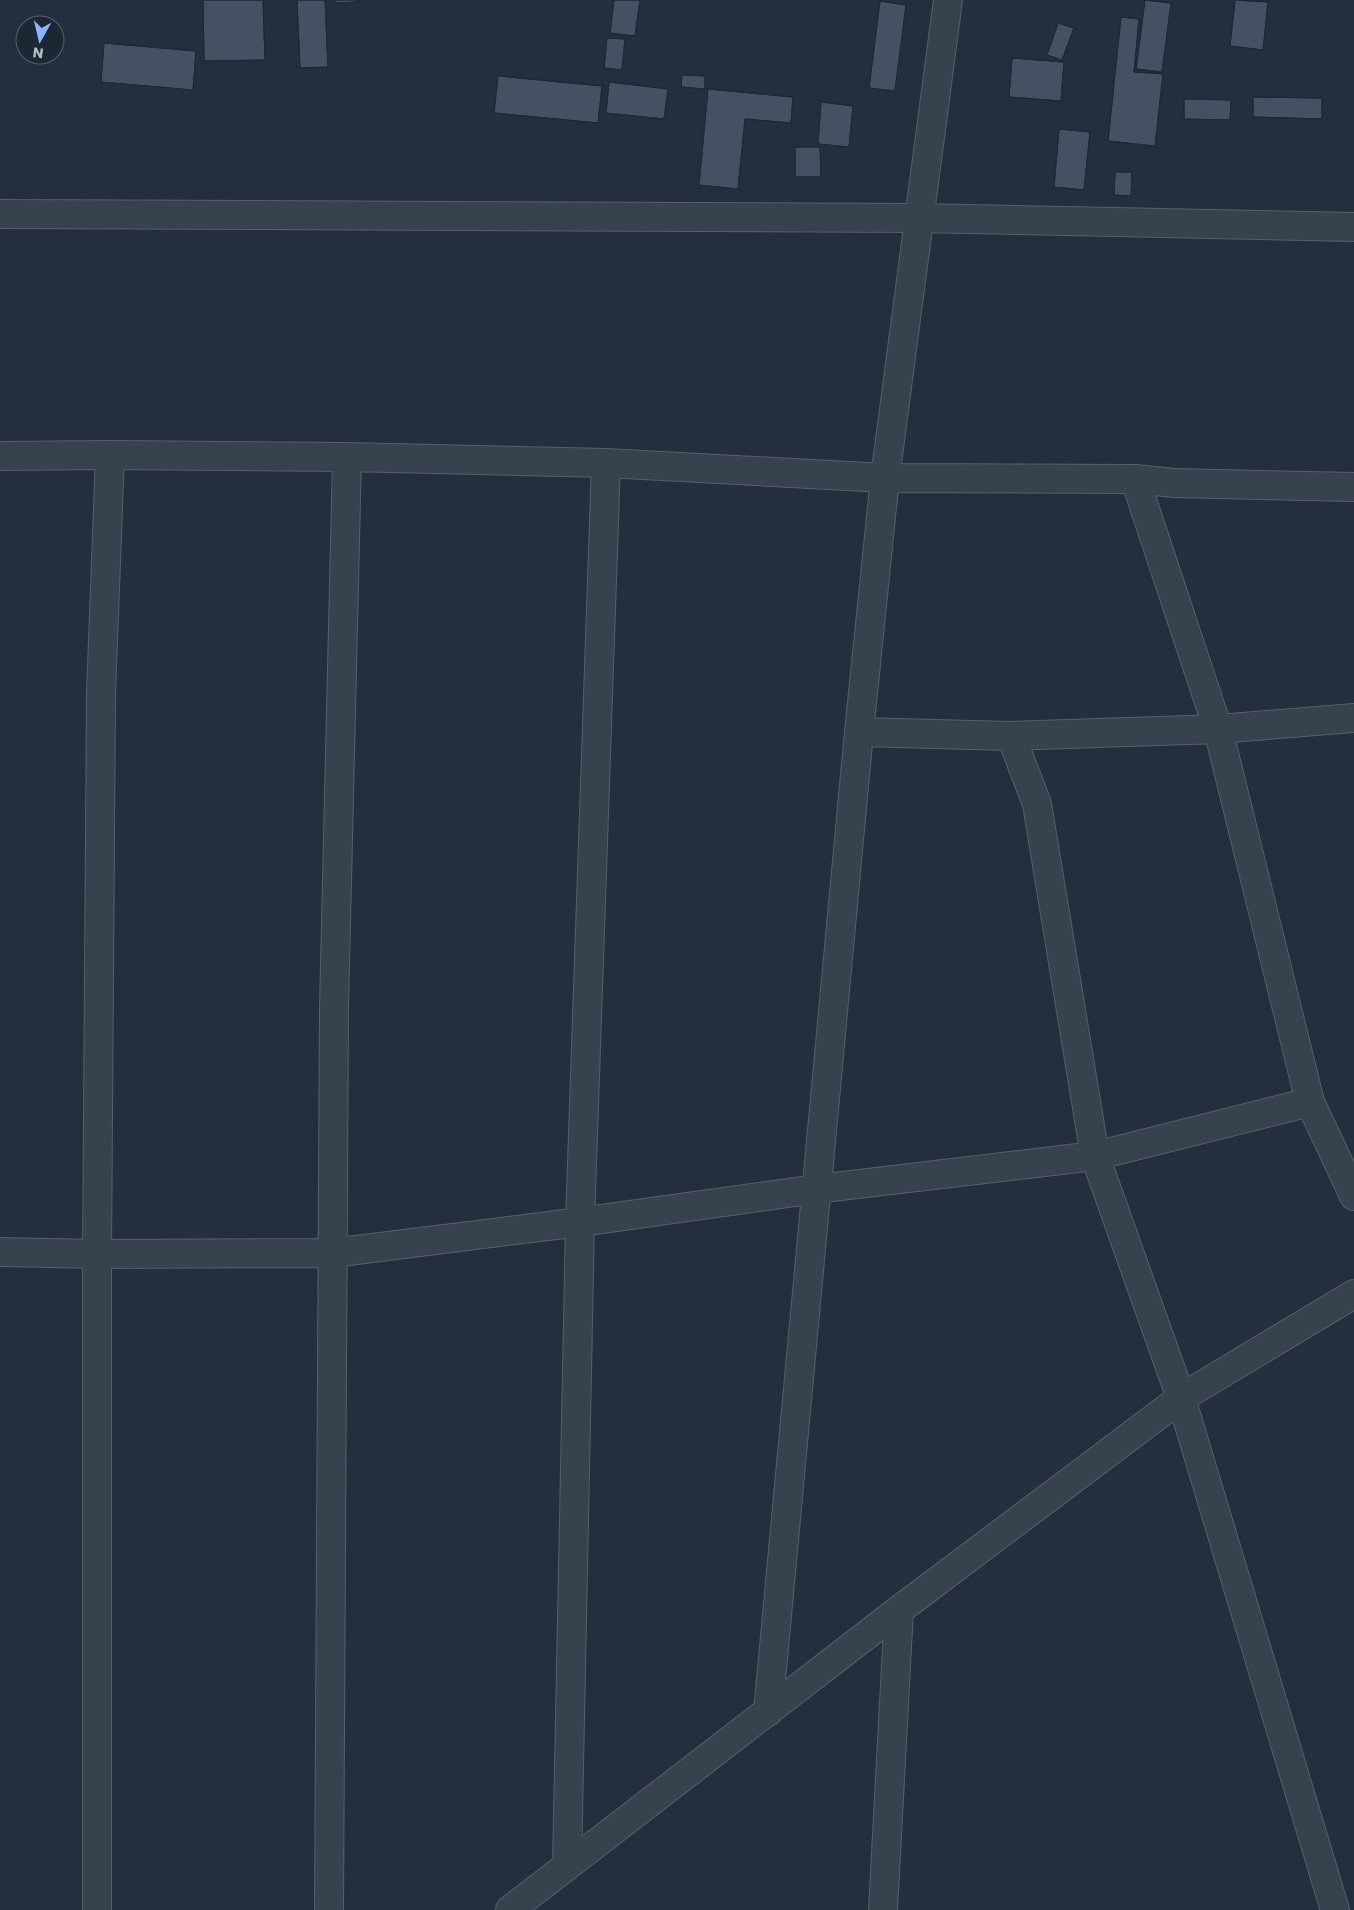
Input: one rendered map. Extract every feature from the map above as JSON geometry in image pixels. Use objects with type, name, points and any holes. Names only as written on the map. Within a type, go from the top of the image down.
[{"type":"street","points":[[768,1712],[859,732],[885,478],[948,0]]},
{"type":"street","points":[[0,214],[920,218],[1354,227]]},
{"type":"street","points":[[97,1910],[97,1254],[101,694],[110,454]]},
{"type":"street","points":[[0,456],[110,454],[347,456],[606,463],[885,478],[1135,479],[1174,483],[1354,487]]},
{"type":"street","points":[[329,1910],[334,1008],[347,456]]},
{"type":"street","points":[[567,1866],[580,1222],[606,463]]},
{"type":"street","points":[[1135,479],[1218,729],[1310,1102],[1354,1196]]},
{"type":"street","points":[[859,732],[1011,736],[1218,729],[1354,718]]},
{"type":"street","points":[[1011,736],[1036,804],[1095,1156],[1181,1398],[1335,1910]]},
{"type":"street","points":[[0,1252],[97,1254],[332,1253],[580,1222],[816,1189],[1095,1156],[1310,1102]]},
{"type":"street","points":[[510,1910],[899,1610],[1181,1398],[1354,1294]]},
{"type":"street","points":[[882,1910],[899,1610]]},
{"type":"building","points":[[203,0],[263,0],[265,60],[204,61]]},
{"type":"building","points":[[203,0],[263,0],[265,60],[204,61]]},
{"type":"building","points":[[297,0],[325,0],[328,67],[300,68]]},
{"type":"building","points":[[297,0],[325,0],[328,67],[300,68]]},
{"type":"building","points":[[335,0],[358,0],[358,2],[335,3]]},
{"type":"building","points":[[335,0],[358,0],[358,2],[335,3]]},
{"type":"building","points":[[614,0],[640,0],[635,36],[610,33]]},
{"type":"building","points":[[614,0],[640,0],[635,36],[610,33]]},
{"type":"building","points":[[1145,0],[1171,3],[1162,72],[1136,69]]},
{"type":"building","points":[[1145,0],[1171,3],[1162,72],[1136,69]]},
{"type":"building","points":[[1235,0],[1268,2],[1263,50],[1230,46]]},
{"type":"building","points":[[1235,0],[1268,2],[1263,50],[1230,46]]},
{"type":"building","points":[[880,1],[906,5],[895,91],[869,88]]},
{"type":"building","points":[[880,1],[906,5],[895,91],[869,88]]},
{"type":"building","points":[[1121,17],[1139,19],[1134,72],[1163,74],[1155,146],[1108,141]]},
{"type":"building","points":[[1121,17],[1139,19],[1134,72],[1163,74],[1155,146],[1108,141]]},
{"type":"building","points":[[1058,23],[1074,28],[1062,60],[1047,55]]},
{"type":"building","points":[[1058,23],[1074,28],[1062,60],[1047,55]]},
{"type":"building","points":[[607,38],[625,39],[622,70],[604,68]]},
{"type":"building","points":[[607,38],[625,39],[622,70],[604,68]]},
{"type":"building","points":[[104,43],[196,51],[193,90],[101,82]]},
{"type":"building","points":[[104,43],[196,51],[193,90],[101,82]]},
{"type":"building","points":[[1012,58],[1064,62],[1061,101],[1009,97]]},
{"type":"building","points":[[1012,58],[1064,62],[1061,101],[1009,97]]},
{"type":"building","points":[[682,75],[705,76],[705,89],[681,87]]},
{"type":"building","points":[[682,75],[705,76],[705,89],[681,87]]},
{"type":"building","points":[[498,76],[602,86],[598,123],[494,113]]},
{"type":"building","points":[[498,76],[602,86],[598,123],[494,113]]},
{"type":"building","points":[[609,82],[668,89],[664,119],[606,113]]},
{"type":"building","points":[[609,82],[668,89],[664,119],[606,113]]},
{"type":"building","points":[[708,89],[793,97],[791,123],[745,119],[738,189],[699,185]]},
{"type":"building","points":[[708,89],[793,97],[791,123],[745,119],[738,189],[699,185]]},
{"type":"building","points":[[1253,97],[1322,98],[1322,119],[1253,117]]},
{"type":"building","points":[[1253,97],[1322,98],[1322,119],[1253,117]]},
{"type":"building","points":[[1184,99],[1231,100],[1230,120],[1184,119]]},
{"type":"building","points":[[1184,99],[1231,100],[1230,120],[1184,119]]},
{"type":"building","points":[[821,102],[853,106],[849,147],[818,144]]},
{"type":"building","points":[[821,102],[853,106],[849,147],[818,144]]},
{"type":"building","points":[[1059,129],[1090,132],[1084,190],[1054,187]]},
{"type":"building","points":[[1059,129],[1090,132],[1084,190],[1054,187]]},
{"type":"building","points":[[795,147],[820,147],[821,177],[795,177]]},
{"type":"building","points":[[795,147],[820,147],[821,177],[795,177]]},
{"type":"building","points":[[1115,172],[1132,172],[1131,196],[1114,195]]},
{"type":"building","points":[[1115,172],[1132,172],[1131,196],[1114,195]]}]
